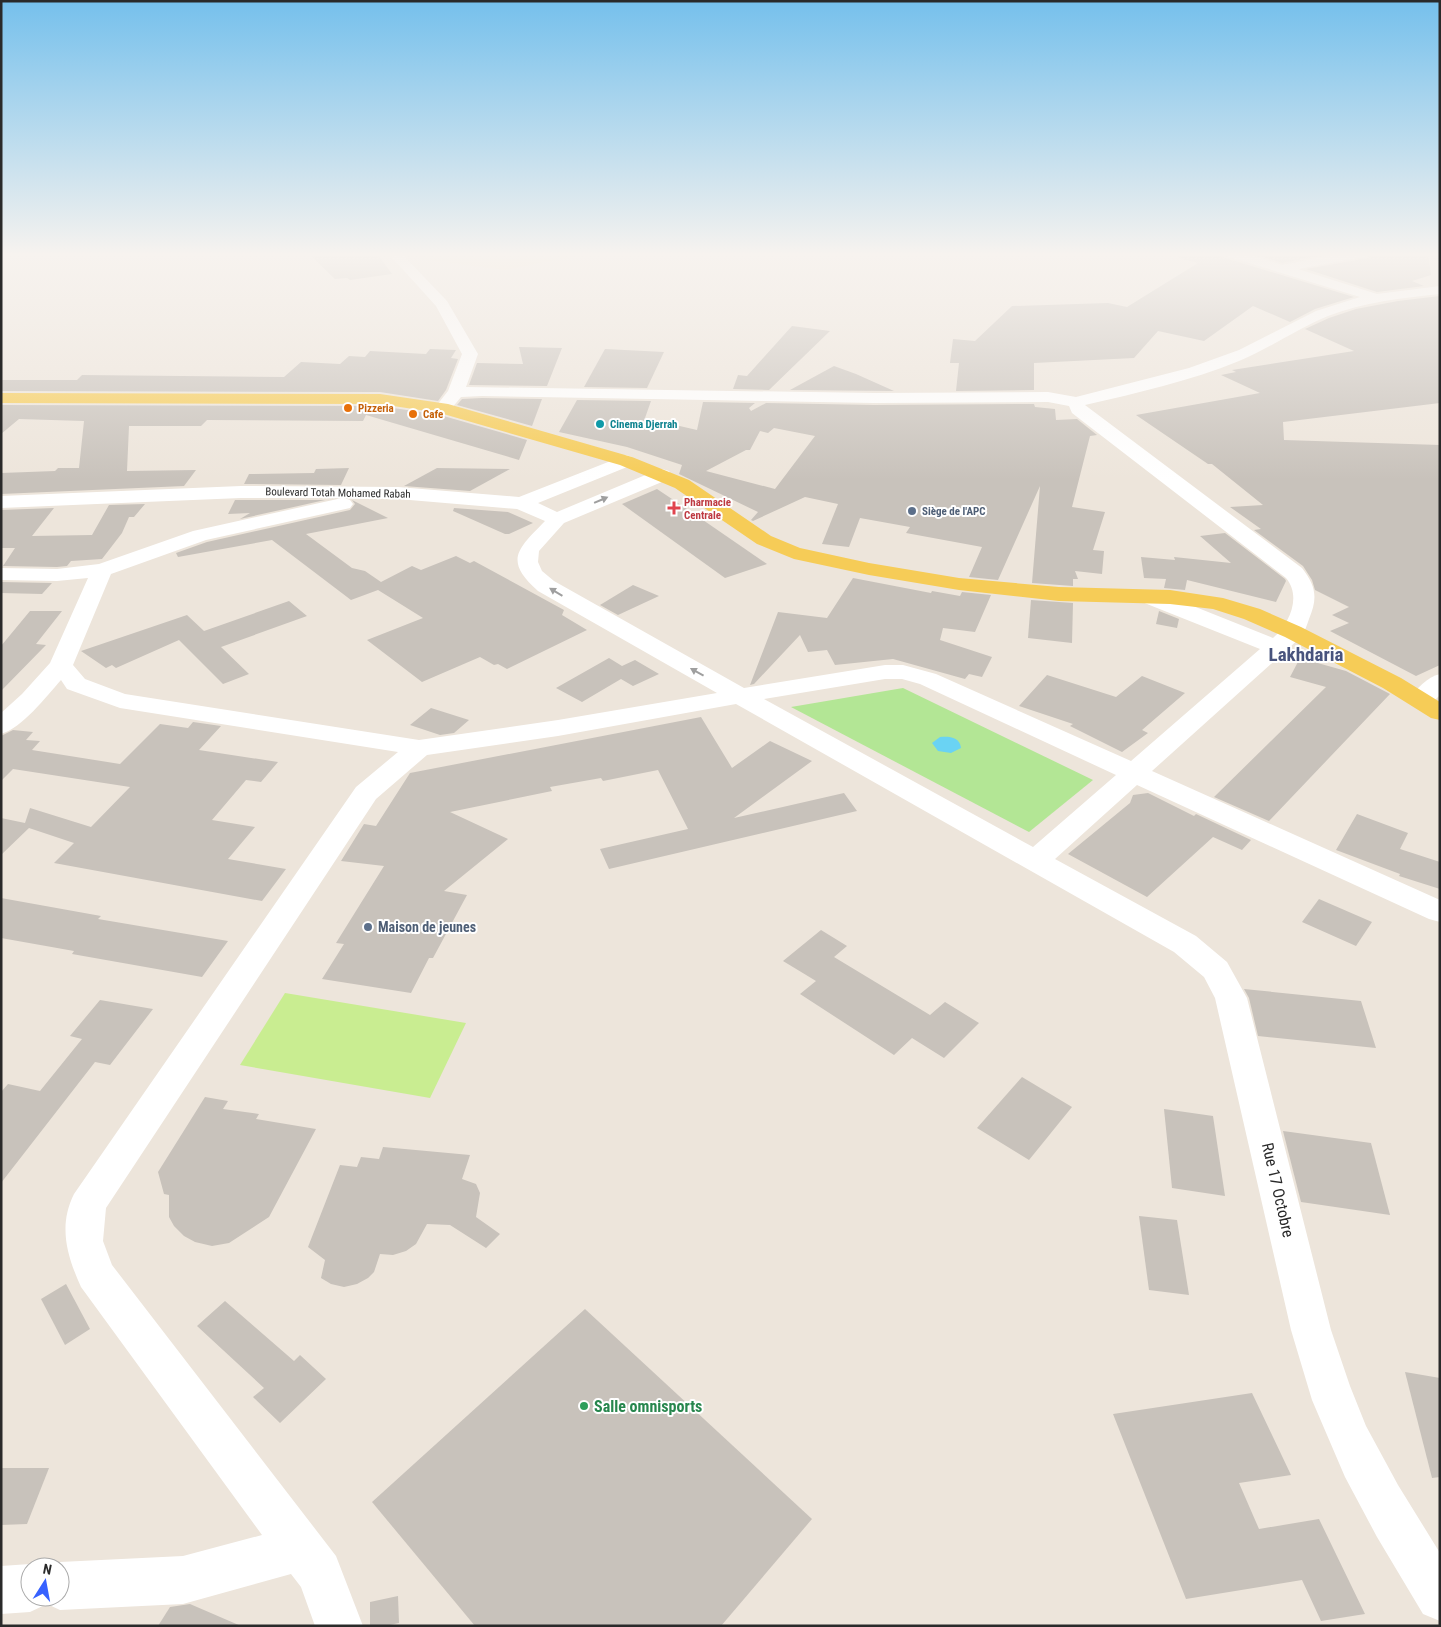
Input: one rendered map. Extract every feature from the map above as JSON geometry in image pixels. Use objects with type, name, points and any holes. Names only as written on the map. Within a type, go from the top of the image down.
[{"type":"main road","points":[[1,398],[380,399],[442,408],[626,461],[662,475],[682,484],[764,540],[794,553],[869,569],[1008,590],[1150,597],[1215,604],[1252,614],[1294,632],[1392,682],[1431,706]]},
{"type":"street","points":[[442,408],[456,392],[470,354],[455,328]]},
{"type":"street","points":[[456,392],[482,390],[874,398],[1048,397],[1076,402],[1195,372],[1235,357],[1293,328]]},
{"type":"street","points":[[1036,860],[1294,632],[1306,593],[1303,582],[1294,573],[1078,409],[1076,402]]},
{"type":"street","points":[[521,503],[626,461]]},
{"type":"street","points":[[556,519],[662,475]]},
{"type":"street","name":"Boulevard Totah Mohamed Rabah","points":[[1,502],[241,492],[398,493],[521,503],[556,519]]},
{"type":"street","points":[[1,574],[57,575],[102,570],[200,535],[398,493]]},
{"type":"street","name":"Rue 17 Octobre","points":[[556,519],[528,550],[528,562],[532,574],[546,586],[566,599],[1185,944],[1216,970],[1232,998],[1311,1330],[1327,1384],[1351,1442],[1384,1506],[1440,1597]]},
{"type":"street","points":[[1,726],[31,699],[61,665],[102,570]]},
{"type":"street","points":[[1150,597],[1276,647]]},
{"type":"street","points":[[61,665],[76,684],[120,701],[419,748],[558,728],[885,672],[903,672],[946,685],[1440,912]]},
{"type":"street","points":[[1431,706],[1440,681]]},
{"type":"street","points":[[339,1626],[319,1573],[95,1274],[84,1240],[87,1205],[366,793],[419,748]]},
{"type":"street","points":[[70,1586],[183,1580],[300,1548]]},
{"type":"street","points":[[1,1590],[20,1589]]},
{"type":"green space","points":[[903,688],[1093,780],[1029,832],[791,707]]},
{"type":"green space","points":[[285,993],[466,1023],[430,1098],[240,1065]]},
{"type":"water","points":[[940,737],[956,739],[961,748],[951,753],[938,751],[932,743]]},
{"type":"building","points":[[790,328],[830,331],[769,390],[733,389],[738,375],[747,376]]},
{"type":"building","points":[[989,328],[1222,328],[1204,341],[1158,331],[1134,358],[1034,363],[1034,390],[956,391],[959,363],[950,363],[953,339],[975,341]]},
{"type":"building","points":[[1440,328],[1440,403],[1283,422],[1284,440],[1440,445],[1440,665],[1416,676],[1330,631],[1349,623],[1332,615],[1349,607],[1315,590],[1312,580],[1303,566],[1254,530],[1261,529],[1230,507],[1263,505],[1212,464],[1208,464],[1136,415],[1260,393],[1221,375],[1236,372],[1232,370],[1354,351],[1305,329]]},
{"type":"building","points":[[519,347],[562,348],[547,386],[469,385],[477,363],[523,364]]},
{"type":"building","points":[[430,349],[456,350],[451,358],[458,359],[446,390],[438,401],[380,392],[1,391],[1,380],[77,380],[82,375],[284,377],[301,362],[340,364],[349,356],[365,357],[370,351],[426,354]]},
{"type":"building","points":[[605,349],[664,352],[647,388],[584,387]]},
{"type":"building","points":[[834,366],[856,374],[894,391],[790,390]]},
{"type":"building","points":[[462,399],[542,399],[532,426],[457,405]]},
{"type":"building","points":[[577,400],[651,401],[645,418],[697,430],[703,402],[755,403],[749,408],[751,411],[766,403],[874,405],[1034,404],[1035,407],[1055,409],[1056,420],[1077,419],[1097,435],[1090,436],[1072,507],[1105,512],[1093,550],[1104,551],[1102,574],[1075,571],[1078,579],[1073,579],[1073,586],[1032,583],[1040,486],[998,580],[969,577],[982,547],[906,533],[910,527],[860,518],[849,547],[822,544],[838,504],[805,497],[753,521],[751,520],[758,512],[679,474],[682,465],[627,447],[559,432]],"holes":[[[774,428],[815,436],[775,489],[706,471],[746,450],[750,450],[760,431],[768,433]]]},
{"type":"building","points":[[1,405],[380,406],[440,415],[527,440],[519,460],[366,415],[363,421],[207,420],[201,426],[129,426],[127,471],[196,470],[184,486],[1,494],[1,473],[79,468],[84,421],[19,419],[1,434]]},
{"type":"building","points":[[349,468],[341,485],[244,484],[249,474],[314,473],[316,469]]},
{"type":"building","points":[[437,468],[510,469],[470,491],[404,486]]},
{"type":"building","points":[[657,489],[767,564],[725,578],[622,504]]},
{"type":"building","points":[[235,500],[325,500],[240,519],[250,513],[228,514]]},
{"type":"building","points":[[352,500],[388,518],[306,534],[352,568],[365,571],[381,582],[412,566],[421,570],[456,556],[470,563],[474,561],[564,610],[562,615],[587,630],[507,669],[498,664],[494,665],[480,657],[422,682],[367,640],[423,618],[378,590],[351,600],[272,540],[178,557],[176,553],[207,542],[350,510],[355,504]]},
{"type":"building","points":[[145,504],[134,517],[129,517],[122,533],[102,559],[71,561],[67,566],[57,567],[3,566],[15,548],[1,548],[1,510],[54,508],[32,536],[92,535],[109,505]]},
{"type":"building","points":[[454,508],[508,512],[533,523],[505,534],[453,511]]},
{"type":"building","points":[[1225,533],[1285,579],[1286,581],[1276,602],[1187,580],[1185,590],[1164,588],[1166,579],[1144,578],[1141,557],[1175,560],[1174,557],[1231,563],[1200,536]]},
{"type":"building","points":[[853,578],[931,593],[932,591],[960,596],[962,592],[991,595],[975,632],[943,628],[940,640],[992,657],[982,677],[969,674],[965,679],[893,659],[835,665],[827,650],[808,652],[800,635],[754,684],[750,685],[778,612],[827,618]]},
{"type":"building","points":[[1,582],[52,583],[42,594],[1,593]]},
{"type":"building","points":[[633,585],[659,596],[618,615],[600,605]]},
{"type":"building","points":[[1031,600],[1073,603],[1072,643],[1028,638]]},
{"type":"building","points":[[289,601],[307,616],[221,647],[249,674],[223,684],[179,640],[116,668],[112,665],[106,668],[81,651],[187,615],[204,631]]},
{"type":"building","points":[[30,611],[62,611],[36,644],[46,645],[1,691],[1,646]]},
{"type":"building","points":[[1159,611],[1179,619],[1177,628],[1156,624]]},
{"type":"building","points":[[609,658],[622,666],[635,660],[659,674],[633,686],[621,679],[582,702],[556,688]]},
{"type":"building","points":[[1300,658],[1346,671],[1390,694],[1269,821],[1214,797],[1326,687],[1290,677]]},
{"type":"building","points":[[1047,675],[1116,697],[1142,676],[1185,693],[1142,730],[1148,733],[1122,752],[1070,726],[1073,724],[1019,706]]},
{"type":"building","points":[[431,708],[469,720],[454,733],[440,735],[410,725]]},
{"type":"building","points":[[701,717],[732,768],[770,741],[812,761],[734,818],[844,793],[857,811],[609,869],[600,849],[688,829],[658,770],[603,781],[601,778],[550,787],[552,791],[450,812],[508,839],[444,891],[467,895],[433,958],[429,958],[411,993],[322,979],[344,944],[336,943],[384,866],[341,861],[364,824],[376,826],[410,773]]},
{"type":"building","points":[[193,722],[221,726],[199,750],[278,762],[261,782],[246,780],[212,820],[255,827],[228,859],[286,869],[262,901],[54,863],[74,843],[29,828],[1,855],[1,818],[25,823],[30,808],[91,827],[130,787],[13,769],[1,781],[1,736],[13,730],[33,732],[26,740],[40,741],[32,750],[120,764],[160,724],[188,728]]},
{"type":"building","points":[[1148,793],[1194,816],[1196,814],[1251,840],[1242,850],[1213,837],[1147,897],[1068,854],[1130,803],[1133,795]]},
{"type":"building","points":[[1357,814],[1408,833],[1400,849],[1440,862],[1440,889],[1399,876],[1400,874],[1336,850]]},
{"type":"building","points":[[1,898],[101,916],[98,919],[228,941],[202,977],[72,954],[74,951],[1,938]]},
{"type":"building","points":[[1319,899],[1372,922],[1356,946],[1302,922]]},
{"type":"building","points":[[821,930],[847,946],[834,957],[930,1015],[945,1002],[979,1023],[944,1058],[912,1038],[894,1055],[800,994],[816,981],[783,961]]},
{"type":"building","points":[[1244,989],[1361,1001],[1376,1048],[1258,1036],[1249,998]]},
{"type":"building","points":[[100,1000],[153,1009],[110,1065],[95,1062],[1,1183],[1,1092],[8,1084],[40,1091],[82,1039],[70,1036]]},
{"type":"building","points":[[1022,1077],[1072,1107],[1029,1160],[977,1128]]},
{"type":"building","points":[[205,1097],[228,1101],[223,1109],[259,1114],[256,1119],[316,1129],[269,1217],[229,1243],[212,1246],[195,1242],[184,1236],[174,1226],[169,1217],[169,1195],[164,1194],[158,1172]]},
{"type":"building","points":[[1164,1109],[1213,1116],[1225,1196],[1172,1188]]},
{"type":"building","points":[[1283,1131],[1371,1143],[1390,1215],[1301,1202]]},
{"type":"building","points":[[383,1147],[470,1155],[462,1179],[476,1184],[480,1193],[476,1217],[500,1234],[486,1248],[450,1225],[427,1224],[416,1244],[406,1251],[393,1255],[380,1254],[374,1272],[368,1278],[357,1284],[344,1287],[331,1284],[321,1278],[325,1260],[308,1247],[340,1165],[357,1167],[361,1157],[379,1159]]},
{"type":"building","points":[[1139,1216],[1177,1220],[1189,1295],[1149,1290]]},
{"type":"building","points":[[66,1284],[90,1329],[65,1345],[41,1299]]},
{"type":"building","points":[[225,1301],[294,1361],[300,1355],[326,1379],[280,1423],[253,1397],[264,1388],[197,1326]]},
{"type":"building","name":"Salle omnisports","points":[[585,1309],[812,1519],[721,1626],[475,1626],[372,1502]]},
{"type":"building","points":[[1405,1372],[1440,1378],[1440,1477],[1432,1478]]},
{"type":"building","points":[[1252,1393],[1291,1475],[1239,1483],[1259,1529],[1319,1519],[1365,1614],[1321,1621],[1302,1580],[1186,1599],[1113,1414]]},
{"type":"building","points":[[1,1468],[49,1468],[27,1524],[1,1525]]},
{"type":"building","points":[[398,1596],[399,1623],[385,1626],[370,1626],[370,1602]]},
{"type":"building","points":[[190,1604],[241,1626],[158,1626],[170,1607]]},
{"type":"place","name":"Pizzeria","points":[[348,408]]},
{"type":"place","name":"Cafe","points":[[413,414]]},
{"type":"place","name":"Cinema Djerrah","points":[[600,424]]},
{"type":"place","name":"Pharmacie Centrale","points":[[674,508]]},
{"type":"place","name":"Siège de l'APC","points":[[912,511]]},
{"type":"place","name":"Maison de jeunes","points":[[368,927]]},
{"type":"place","name":"Salle omnisports","points":[[584,1406]]},
{"type":"district","name":"Lakhdaria","points":[[1306,654]]}]
